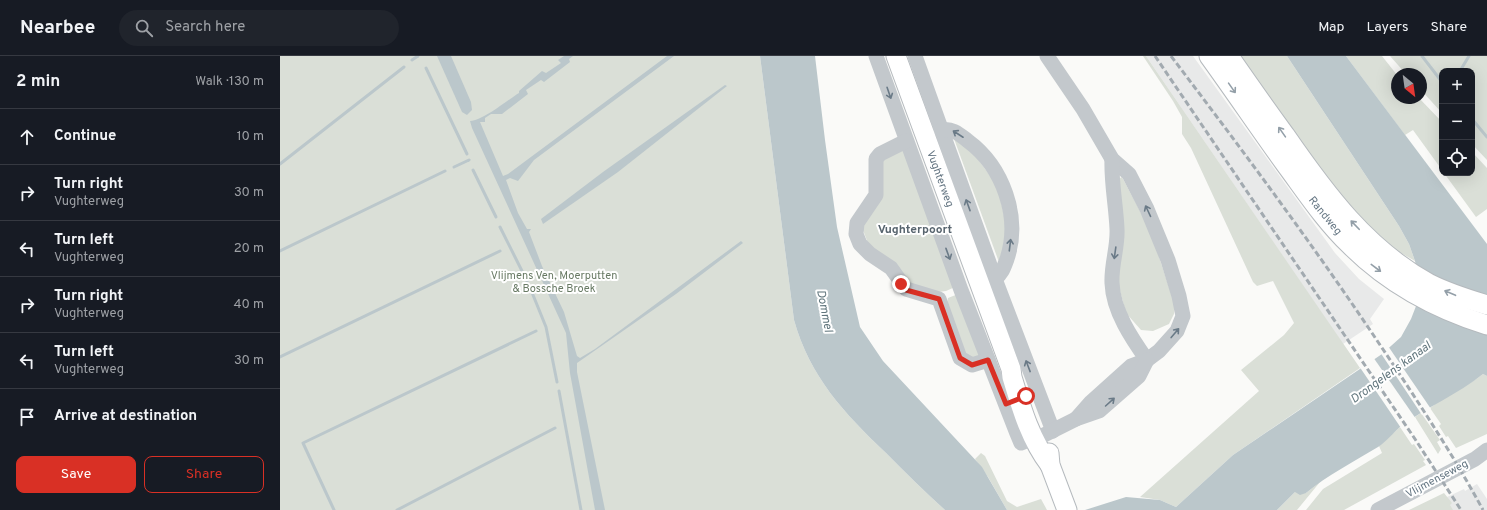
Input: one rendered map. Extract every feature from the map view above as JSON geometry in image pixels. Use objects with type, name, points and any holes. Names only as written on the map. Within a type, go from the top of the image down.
[{"type":"main road","name":"Vughterweg","points":[[896,56],[1011,369],[1016,375],[1017,400],[1038,437],[1048,447],[1050,465],[1065,505]]},
{"type":"main road","name":"Randweg","points":[[1209,56],[1332,227],[1350,246],[1392,280],[1443,309],[1487,325]]},
{"type":"main road","name":"Randweg","points":[[1228,56],[1322,188],[1351,222],[1383,252],[1429,283],[1452,294],[1487,305]]},
{"type":"street","name":"Vughterweg","points":[[876,56],[906,141],[988,360],[1017,400]]},
{"type":"street","name":"Vughterweg","points":[[915,56],[995,279],[1038,437]]},
{"type":"street","points":[[1034,56],[1049,59],[1083,110],[1112,159],[1129,174],[1147,209],[1168,260],[1182,306],[1183,316],[1177,331],[1147,360],[1139,376],[1100,411],[1076,419],[1038,437]]},
{"type":"street","points":[[941,130],[954,130],[974,145],[987,159],[1003,185],[1007,197],[1012,230],[1009,252],[1002,272],[995,279]]},
{"type":"street","points":[[906,141],[885,151],[876,158],[876,195],[858,224],[856,234],[860,244],[870,254],[891,268],[906,290],[939,299],[961,290]]},
{"type":"street","points":[[1112,159],[1117,235],[1112,290],[1124,322],[1135,343],[1147,360]]},
{"type":"street","points":[[939,299],[960,358],[972,365],[988,360]]},
{"type":"street","name":"Vlijmenseweg","points":[[1378,510],[1483,455]]},
{"type":"shaded area","points":[[1146,56],[1193,56],[1335,253],[1359,279],[1384,299],[1370,319],[1373,324],[1343,344]]},
{"type":"shaded area","points":[[1477,484],[1487,499],[1487,510],[1448,510],[1447,497],[1464,489],[1465,491]]},
{"type":"green space","name":"Vlijmens Ven, Moerputten & Bossche Broek","points":[[280,56],[760,56],[794,320],[801,340],[809,359],[830,393],[856,423],[945,510],[280,510]]},
{"type":"green space","points":[[1143,56],[1146,56],[1360,368],[1233,455],[1176,507],[1160,500],[1140,497],[1259,391],[1241,370],[1284,335],[1294,323],[1273,281],[1257,286],[1253,282],[1191,148],[1182,134],[1182,117]]},
{"type":"green space","points":[[1236,56],[1287,56],[1399,226],[1409,244],[1415,261],[1387,245],[1350,212]]},
{"type":"green space","points":[[1346,56],[1382,56],[1391,68],[1391,104],[1425,104],[1439,119],[1439,166],[1413,130],[1405,135]]},
{"type":"green space","points":[[1390,56],[1487,56],[1487,160],[1475,147],[1475,68],[1439,68],[1439,110],[1427,97],[1427,68],[1401,68]]},
{"type":"green space","points":[[953,136],[970,148],[998,187],[1007,230],[1000,265]]},
{"type":"green space","points":[[904,147],[955,287],[946,291],[938,292],[910,286],[871,251],[861,225],[879,161]]},
{"type":"green space","points":[[1475,155],[1487,168],[1487,209],[1476,217],[1446,176],[1475,176]]},
{"type":"green space","points":[[1122,177],[1151,232],[1175,306],[1174,314],[1169,324],[1153,331],[1141,330],[1126,313],[1117,280],[1118,179]]},
{"type":"green space","points":[[958,294],[982,355],[970,360],[963,356],[946,309],[948,298]]},
{"type":"green space","points":[[1483,374],[1487,376],[1487,434],[1456,448],[1448,436],[1446,437],[1439,426],[1441,424],[1430,408]]},
{"type":"green space","points":[[1421,413],[1440,440],[1437,442],[1441,449],[1438,454],[1415,417]]},
{"type":"green space","points":[[1400,427],[1412,445],[1414,444],[1425,460],[1423,461],[1426,465],[1344,510],[1306,510],[1323,489],[1382,453],[1379,446]]},
{"type":"green space","points":[[981,453],[985,456],[1007,501],[1017,507],[1041,499],[1047,510],[1007,510],[988,477],[975,459]]},
{"type":"green space","points":[[1320,482],[1297,510],[1277,510],[1295,492],[1306,493]]},
{"type":"green space","points":[[1444,493],[1452,503],[1450,505],[1453,510],[1409,510]]},
{"type":"water","points":[[437,56],[451,56],[471,102],[472,110],[467,115],[462,112]]},
{"type":"water","points":[[564,56],[573,56],[569,59],[570,62],[544,82],[541,80],[526,90],[528,94],[502,114],[491,114],[485,118],[485,122],[480,122],[503,176],[508,174],[667,56],[674,56],[534,160],[518,181],[510,178],[506,180],[518,213],[527,229],[531,229],[529,232],[542,266],[564,312],[577,356],[580,358],[595,349],[741,241],[743,243],[676,294],[577,363],[577,372],[605,510],[595,510],[570,373],[566,333],[470,121],[476,120],[488,114],[519,93],[519,91],[542,71],[546,73],[561,63],[558,60]]},
{"type":"water","name":"Dommel","points":[[760,56],[815,56],[837,227],[860,327],[883,361],[982,467],[1007,510],[945,510],[856,423],[830,393],[809,359],[794,320]]},
{"type":"water","name":"Drongelens kanaal","points":[[1287,56],[1346,56],[1487,244],[1487,376],[1483,374],[1463,388],[1411,419],[1401,426],[1381,445],[1332,474],[1306,493],[1300,495],[1295,492],[1277,510],[1085,510],[1126,497],[1160,500],[1176,507],[1233,455],[1382,354],[1401,337],[1411,319],[1418,301],[1418,276],[1409,244],[1399,226]]},
{"type":"water","points":[[725,85],[727,86],[618,172],[543,224],[541,219],[603,172]]},
{"type":"pier","points":[[1388,346],[1431,409],[1422,415],[1380,352]]},
{"type":"pier","points":[[1373,357],[1416,419],[1401,428],[1359,366]]},
{"type":"waterway","points":[[412,60],[418,56]]},
{"type":"waterway","points":[[1422,56],[1439,78]]},
{"type":"waterway","points":[[1462,68],[1469,56]]},
{"type":"waterway","points":[[280,164],[404,67]]},
{"type":"waterway","points":[[426,68],[467,154]]},
{"type":"waterway","points":[[1475,123],[1487,137]]},
{"type":"waterway","points":[[454,167],[469,160]]},
{"type":"waterway","points":[[473,170],[496,217]]},
{"type":"waterway","points":[[280,251],[445,171]]},
{"type":"waterway","points":[[500,227],[527,281]]},
{"type":"waterway","points":[[280,357],[500,251]]},
{"type":"waterway","points":[[531,290],[546,327],[557,382]]},
{"type":"waterway","points":[[334,510],[303,443],[536,331]]},
{"type":"waterway","points":[[559,391],[581,510]]},
{"type":"waterway","points":[[397,510],[555,428]]},
{"type":"railway","points":[[1155,56],[1415,439],[1461,510]]},
{"type":"railway","points":[[1171,56],[1223,124],[1348,298],[1430,420],[1483,510]]},
{"type":"district","name":"Vughterpoort","points":[[915,230]]},
{"type":"route","points":[[901,284],[906,290],[939,299],[960,358],[972,365],[988,360],[1006,404],[1026,396]]}]
